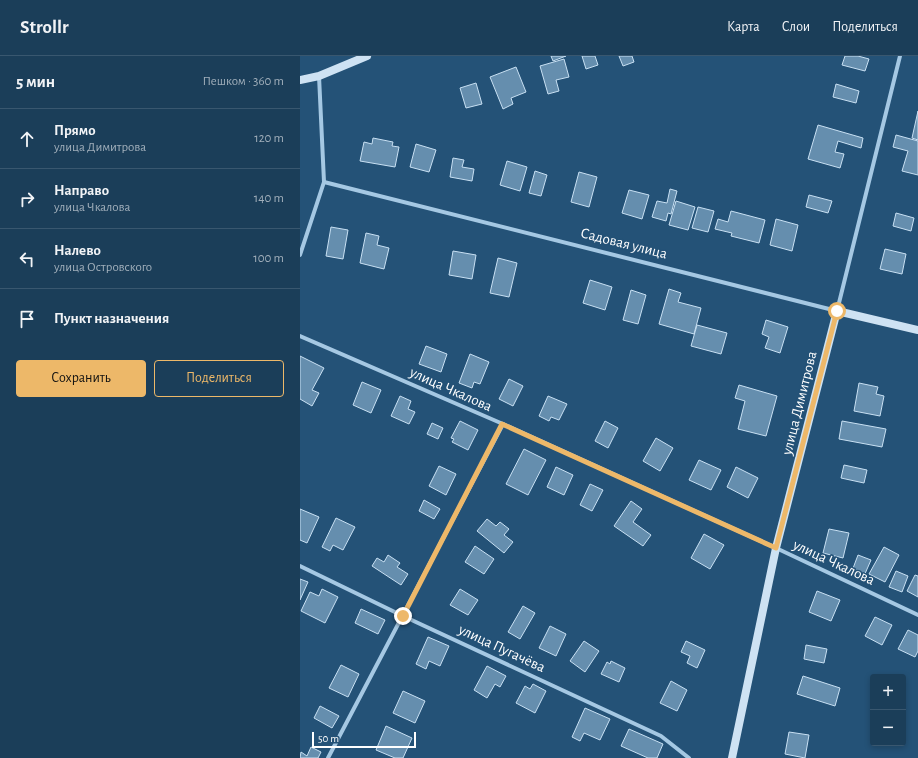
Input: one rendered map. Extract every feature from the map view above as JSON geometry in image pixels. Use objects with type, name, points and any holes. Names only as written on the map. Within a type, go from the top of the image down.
[{"type":"street","points":[[300,80],[319,76],[368,56]]},
{"type":"street","name":"улица Димитрова","points":[[732,758],[776,548],[837,311],[900,56]]},
{"type":"street","points":[[300,255],[324,182],[319,76]]},
{"type":"street","name":"Садовая улица","points":[[324,182],[918,330]]},
{"type":"street","name":"улица Чкалова","points":[[300,336],[502,424],[776,548],[918,615]]},
{"type":"street","points":[[328,758],[502,424]]},
{"type":"street","name":"улица Пугачёва","points":[[300,566],[403,616],[661,736],[689,758]]},
{"type":"building","points":[[551,56],[566,56],[553,61]]},
{"type":"building","points":[[582,56],[595,56],[598,65],[586,69]]},
{"type":"building","points":[[619,56],[632,56],[634,62],[623,66]]},
{"type":"building","points":[[845,56],[858,56],[869,59],[865,71],[842,65]]},
{"type":"building","points":[[564,59],[569,77],[556,80],[559,91],[548,94],[540,66]]},
{"type":"building","points":[[516,67],[526,92],[511,98],[513,104],[503,109],[490,77]]},
{"type":"building","points":[[476,83],[482,104],[466,108],[460,88]]},
{"type":"building","points":[[836,84],[859,91],[856,103],[833,97]]},
{"type":"building","points":[[918,111],[918,140],[912,138]]},
{"type":"building","points":[[818,125],[863,138],[861,148],[838,141],[835,152],[844,154],[840,168],[808,159]]},
{"type":"building","points":[[896,135],[918,141],[918,175],[902,171],[908,151],[893,147]]},
{"type":"building","points":[[373,138],[393,142],[392,146],[399,147],[395,167],[360,161],[364,142],[372,144]]},
{"type":"building","points":[[416,144],[436,150],[429,172],[410,167]]},
{"type":"building","points":[[453,158],[464,160],[462,167],[474,169],[472,181],[450,177]]},
{"type":"building","points":[[507,161],[527,167],[520,191],[500,185]]},
{"type":"building","points":[[535,171],[547,175],[541,196],[529,193]]},
{"type":"building","points":[[579,172],[597,177],[589,207],[571,202]]},
{"type":"building","points":[[670,189],[677,191],[671,214],[668,213],[666,221],[652,217],[657,201],[667,203]]},
{"type":"building","points":[[629,190],[649,195],[642,219],[622,213]]},
{"type":"building","points":[[809,195],[832,201],[828,213],[806,207]]},
{"type":"building","points":[[676,201],[695,207],[688,230],[669,225]]},
{"type":"building","points":[[698,207],[714,211],[708,232],[692,228]]},
{"type":"building","points":[[731,211],[765,220],[759,243],[731,236],[732,233],[715,229],[718,219],[728,222]]},
{"type":"building","points":[[896,213],[914,218],[911,231],[893,226]]},
{"type":"building","points":[[776,219],[798,225],[792,251],[770,245]]},
{"type":"building","points":[[331,227],[348,230],[343,259],[326,256]]},
{"type":"building","points":[[366,233],[379,236],[377,245],[389,248],[384,269],[360,263]]},
{"type":"building","points":[[885,249],[906,254],[902,274],[880,269]]},
{"type":"building","points":[[453,251],[476,255],[472,279],[449,275]]},
{"type":"building","points":[[498,258],[517,263],[509,297],[490,293]]},
{"type":"building","points":[[590,280],[612,287],[605,310],[583,303]]},
{"type":"building","points":[[669,289],[681,293],[678,302],[701,308],[694,334],[659,324]]},
{"type":"building","points":[[631,290],[646,295],[638,324],[623,320]]},
{"type":"building","points":[[766,320],[788,327],[780,353],[765,348],[769,337],[762,334]]},
{"type":"building","points":[[697,325],[727,333],[721,354],[691,346]]},
{"type":"building","points":[[426,346],[447,354],[441,372],[419,364]]},
{"type":"building","points":[[470,354],[489,362],[480,384],[474,382],[472,388],[459,383]]},
{"type":"building","points":[[300,356],[324,368],[312,390],[319,393],[312,406],[300,399]]},
{"type":"building","points":[[509,379],[523,386],[513,406],[499,399]]},
{"type":"building","points":[[362,382],[381,390],[371,413],[353,405]]},
{"type":"building","points":[[859,383],[878,387],[876,394],[884,396],[880,416],[854,411]]},
{"type":"building","points":[[739,385],[777,396],[766,436],[738,429],[745,401],[735,398]]},
{"type":"building","points":[[400,396],[411,401],[408,409],[415,412],[409,424],[391,416]]},
{"type":"building","points":[[548,396],[567,404],[559,420],[551,417],[549,421],[539,416]]},
{"type":"building","points":[[460,421],[478,430],[468,450],[452,442],[454,439],[451,438]]},
{"type":"building","points":[[605,421],[618,428],[608,448],[595,441]]},
{"type":"building","points":[[842,421],[886,429],[882,447],[839,439]]},
{"type":"building","points":[[432,423],[443,428],[438,439],[427,434]]},
{"type":"building","points":[[656,438],[673,448],[660,471],[643,461]]},
{"type":"building","points":[[524,449],[546,460],[528,495],[506,484]]},
{"type":"building","points":[[699,460],[721,470],[711,490],[689,480]]},
{"type":"building","points":[[844,465],[867,470],[864,483],[841,478]]},
{"type":"building","points":[[439,466],[456,474],[446,495],[429,486]]},
{"type":"building","points":[[556,467],[573,475],[564,495],[547,487]]},
{"type":"building","points":[[736,467],[758,478],[748,498],[727,487]]},
{"type":"building","points":[[590,484],[603,490],[592,511],[580,505]]},
{"type":"building","points":[[424,500],[440,509],[434,519],[419,511]]},
{"type":"building","points":[[631,501],[642,509],[633,522],[651,535],[643,546],[614,526]]},
{"type":"building","points":[[300,509],[319,517],[307,543],[300,540]]},
{"type":"building","points":[[336,518],[355,527],[343,550],[333,545],[330,551],[322,547]]},
{"type":"building","points":[[487,519],[496,526],[500,522],[509,529],[504,535],[513,542],[504,553],[477,531]]},
{"type":"building","points":[[829,529],[849,533],[843,558],[823,553]]},
{"type":"building","points":[[704,534],[724,545],[710,569],[691,558]]},
{"type":"building","points":[[475,546],[494,559],[484,574],[465,562]]},
{"type":"building","points":[[884,547],[899,555],[885,582],[869,574]]},
{"type":"building","points":[[388,555],[400,563],[397,567],[408,574],[401,585],[372,566],[377,558],[384,562]]},
{"type":"building","points":[[858,555],[871,560],[864,576],[852,571]]},
{"type":"building","points":[[896,571],[908,576],[902,592],[889,587]]},
{"type":"building","points":[[915,575],[918,576],[918,597],[907,591]]},
{"type":"building","points":[[300,579],[308,582],[300,600]]},
{"type":"building","points":[[322,589],[338,597],[325,623],[301,611],[310,592],[319,596]]},
{"type":"building","points":[[460,589],[478,600],[468,615],[450,605]]},
{"type":"building","points":[[817,591],[840,600],[831,621],[809,612]]},
{"type":"building","points":[[523,606],[535,613],[520,639],[508,632]]},
{"type":"building","points":[[361,609],[385,620],[378,634],[355,623]]},
{"type":"building","points":[[875,617],[892,625],[882,645],[865,636]]},
{"type":"building","points":[[550,626],[566,634],[556,656],[539,648]]},
{"type":"building","points":[[908,630],[918,635],[918,651],[915,657],[898,649]]},
{"type":"building","points":[[428,637],[449,646],[440,666],[429,661],[426,669],[416,664]]},
{"type":"building","points":[[584,641],[599,651],[585,672],[570,661]]},
{"type":"building","points":[[686,641],[705,650],[697,668],[687,663],[690,656],[681,652]]},
{"type":"building","points":[[806,645],[827,649],[824,663],[804,659]]},
{"type":"building","points":[[611,661],[625,668],[619,682],[601,674],[607,662],[610,664]]},
{"type":"building","points":[[341,665],[359,674],[348,697],[329,688]]},
{"type":"building","points":[[487,666],[506,676],[500,687],[495,684],[487,698],[474,690]]},
{"type":"building","points":[[803,676],[840,688],[835,706],[797,694]]},
{"type":"building","points":[[671,681],[687,690],[677,711],[660,703]]},
{"type":"building","points":[[533,684],[546,691],[535,713],[516,703],[525,686],[530,689]]},
{"type":"building","points":[[403,691],[425,701],[415,723],[393,713]]},
{"type":"building","points":[[320,706],[339,716],[332,728],[314,718]]},
{"type":"building","points":[[585,708],[610,719],[600,740],[584,733],[580,741],[572,737]]},
{"type":"building","points":[[386,726],[412,738],[403,758],[395,758],[376,750]]},
{"type":"building","points":[[629,729],[663,744],[657,758],[648,758],[621,746]]},
{"type":"building","points":[[789,732],[809,735],[805,758],[785,754]]},
{"type":"building","points":[[311,747],[321,752],[318,758],[300,758],[301,752],[307,756]]},
{"type":"route","points":[[403,616],[502,424],[776,548],[837,311]]}]
